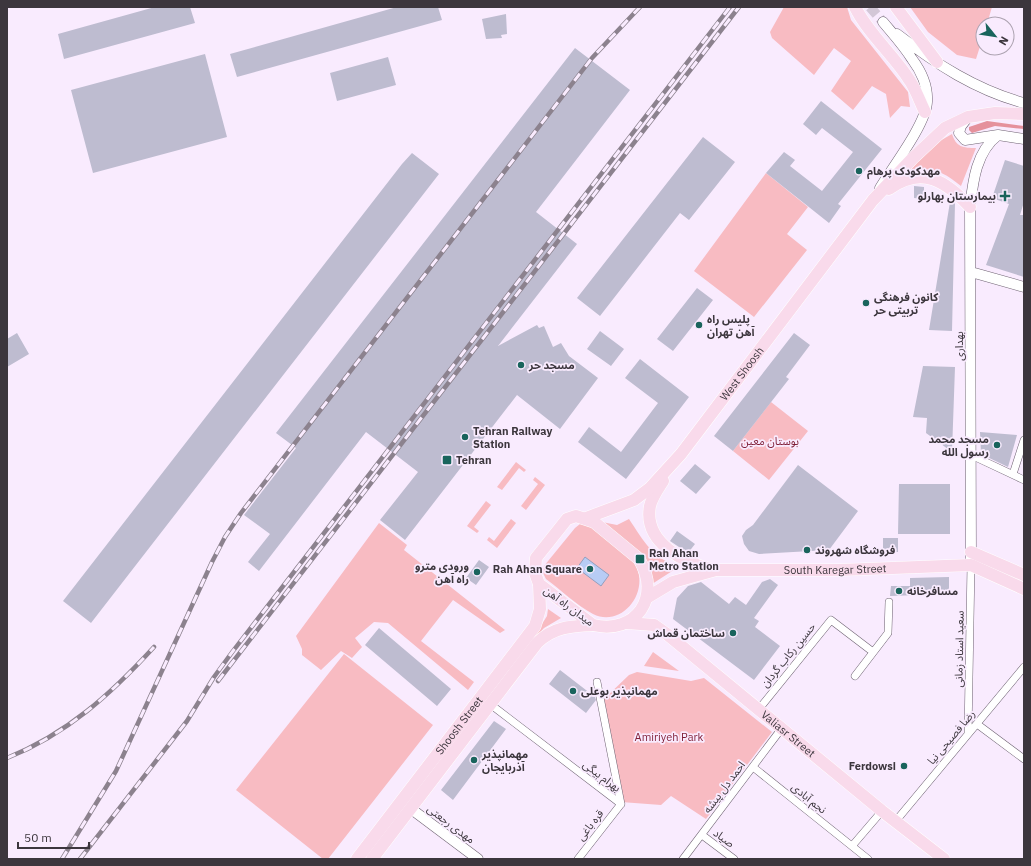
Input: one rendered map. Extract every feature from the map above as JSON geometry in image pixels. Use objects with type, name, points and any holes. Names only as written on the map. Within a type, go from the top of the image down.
[{"type":"main road","points":[[855,7],[862,21],[911,81],[925,112]]},
{"type":"main road","points":[[896,7],[937,62]]},
{"type":"main road","points":[[873,200],[945,128],[968,117],[995,113],[1024,114]]},
{"type":"main road","points":[[873,200],[899,182],[916,177],[930,178],[950,187],[970,207]]},
{"type":"main road","name":"West Shoosh","points":[[586,518],[634,500],[645,492],[681,454],[873,200]]},
{"type":"main road","points":[[681,454],[652,500],[649,515],[652,530],[670,552],[696,565],[716,570]]},
{"type":"main road","name":"میدان راه آهن","points":[[586,518],[576,516],[567,519],[536,558],[535,573],[539,584],[592,625],[603,628],[615,627],[627,623]]},
{"type":"main road","points":[[586,518],[594,522],[639,559],[647,576],[648,598],[627,623]]},
{"type":"main road","points":[[971,552],[1024,576]]},
{"type":"main road","name":"South Karegar Street","points":[[648,598],[673,582],[716,570],[840,570],[971,565],[1024,589]]},
{"type":"main road","name":"Shoosh Street","points":[[357,859],[535,626],[540,609],[539,584]]},
{"type":"main road","name":"Valiasr Street","points":[[627,623],[654,624],[882,811],[944,859]]},
{"type":"main road","name":"Shoosh Street","points":[[372,859],[537,642],[551,632],[566,626],[592,625]]},
{"type":"street","points":[[873,200],[920,126],[927,103],[926,88],[921,74],[912,58],[883,22],[950,72],[978,87],[1004,98],[1024,103]]},
{"type":"street","points":[[968,117],[961,126],[960,133],[965,140],[998,135],[1024,139]]},
{"type":"street","name":"بهداری","points":[[971,565],[970,207],[974,175],[985,150],[990,142],[998,135]]},
{"type":"street","points":[[970,272],[1024,288]]},
{"type":"street","points":[[1013,474],[1024,440]]},
{"type":"street","points":[[971,455],[1024,480]]},
{"type":"street","name":"سعید استاد زمانی","points":[[968,734],[971,565]]},
{"type":"street","points":[[855,676],[888,633],[889,602]]},
{"type":"street","name":"حسین رکاب‌ گردان","points":[[759,709],[831,620],[873,652]]},
{"type":"street","name":"رضا فصیحی نیا","points":[[896,822],[1024,668]]},
{"type":"street","name":"بهرام بیگی","points":[[597,682],[621,804]]},
{"type":"street","name":"بهرام بیگی","points":[[490,704],[621,804]]},
{"type":"street","points":[[977,724],[1024,759]]},
{"type":"street","name":"احمد دل پیشه","points":[[683,859],[782,728]]},
{"type":"street","name":"نجم آبادی","points":[[753,767],[868,859]]},
{"type":"street","name":"قره باغی","points":[[578,859],[621,804]]},
{"type":"street","name":"مهدی رجعتی","points":[[410,808],[478,859]]},
{"type":"street","points":[[852,846],[882,811]]},
{"type":"street","name":"صیاد","points":[[702,835],[734,859]]},
{"type":"green space","points":[[784,7],[847,7],[851,20],[908,92],[910,107],[901,106],[890,118],[886,94],[872,86],[853,110],[831,91],[851,61],[834,48],[814,75],[772,38],[770,32]]},
{"type":"green space","points":[[910,7],[992,7],[989,16],[975,16],[976,59],[957,55],[928,32]]},
{"type":"green space","points":[[952,134],[956,142],[961,146],[976,148],[961,186],[942,173],[936,171],[923,169],[907,171],[938,142]]},
{"type":"green space","points":[[766,173],[808,207],[787,234],[807,250],[754,317],[694,271]]},
{"type":"green space","name":"بوستان معین","points":[[771,402],[808,431],[769,480],[733,451]]},
{"type":"green space","points":[[516,462],[526,470],[524,472],[519,468],[502,490],[497,487]]},
{"type":"green space","points":[[535,477],[545,485],[526,510],[521,506],[538,484],[533,480]]},
{"type":"green space","points":[[486,501],[491,505],[474,527],[479,531],[477,533],[467,526]]},
{"type":"green space","points":[[511,519],[516,523],[497,548],[487,540],[489,537],[494,541]]},
{"type":"green space","points":[[629,519],[644,542],[656,554],[663,560],[680,566],[652,584],[602,522],[617,525]]},
{"type":"green space","points":[[379,523],[407,545],[404,550],[505,630],[500,633],[453,600],[421,641],[474,682],[468,690],[388,623],[374,622],[355,638],[362,647],[352,658],[341,651],[321,670],[302,655],[302,649],[296,636]]},
{"type":"green space","name":"Rah Ahan Square","points":[[580,524],[588,525],[611,541],[632,559],[638,570],[639,582],[637,593],[632,603],[624,611],[615,616],[604,617],[593,614],[546,579],[543,573],[544,566]]},
{"type":"green space","points":[[548,609],[561,618],[544,628],[530,643],[547,616]]},
{"type":"green space","points":[[653,652],[679,671],[644,666]]},
{"type":"green space","points":[[344,654],[433,725],[328,859],[323,859],[236,790]]},
{"type":"green space","name":"Amiriyeh Park","points":[[637,672],[691,681],[704,678],[772,732],[706,819],[671,796],[661,805],[621,802],[603,700],[629,675]]},
{"type":"shaded area","points":[[987,121],[1024,126],[1024,129],[995,126],[972,133],[969,130],[969,127]]},
{"type":"water","points":[[585,557],[609,575],[601,586],[577,568]]},
{"type":"building","points":[[155,7],[190,7],[195,23],[64,59],[58,34]]},
{"type":"building","points":[[397,7],[438,7],[442,20],[237,77],[230,54]]},
{"type":"building","points":[[506,14],[507,34],[501,35],[502,38],[486,39],[482,19]]},
{"type":"building","points":[[575,48],[630,90],[536,212],[577,244],[498,346],[537,325],[539,328],[544,326],[553,347],[561,343],[569,356],[598,378],[560,429],[517,395],[405,540],[380,520],[418,472],[366,432],[259,571],[248,562],[270,534],[244,515],[296,448],[276,433]]},
{"type":"building","points":[[205,54],[227,137],[93,173],[71,90]]},
{"type":"building","points":[[388,57],[396,85],[337,101],[330,73]]},
{"type":"building","points":[[821,101],[882,149],[838,204],[841,206],[829,223],[766,173],[784,152],[795,160],[790,166],[822,191],[853,152],[822,128],[816,135],[803,124]]},
{"type":"building","points":[[703,137],[735,162],[689,220],[680,213],[600,316],[577,298]]},
{"type":"building","points":[[412,153],[439,174],[91,623],[63,601]]},
{"type":"building","name":"بیمارستان بهارلو","points":[[1005,160],[1024,166],[1024,202],[1020,215],[1024,215],[1024,277],[986,265],[1009,204],[992,198]]},
{"type":"building","points":[[914,186],[924,187],[924,199],[914,198]]},
{"type":"building","points":[[950,202],[955,203],[952,331],[929,330]]},
{"type":"building","points":[[697,288],[713,300],[673,351],[657,339]]},
{"type":"building","points":[[600,331],[624,349],[611,366],[587,349]]},
{"type":"building","points":[[17,333],[29,354],[7,367],[7,339]]},
{"type":"building","points":[[794,333],[810,345],[786,377],[789,379],[733,451],[714,436]]},
{"type":"building","points":[[640,359],[689,397],[626,479],[578,442],[589,427],[621,452],[658,403],[625,378]]},
{"type":"building","points":[[923,366],[955,367],[952,452],[926,433],[927,418],[913,417]]},
{"type":"building","name":"مسجد محمد رسول الله","points":[[980,432],[1017,435],[1008,467],[981,454]]},
{"type":"building","points":[[695,464],[711,477],[696,494],[680,481]]},
{"type":"building","points":[[798,465],[858,511],[829,550],[759,554],[749,551],[744,544],[742,536],[746,530],[753,525]]},
{"type":"building","points":[[899,484],[950,484],[950,534],[898,534]]},
{"type":"building","points":[[677,531],[695,544],[688,553],[670,541]]},
{"type":"building","points":[[883,538],[898,538],[898,552],[883,552]]},
{"type":"building","name":"ورودی مترو راه آهن","points":[[479,560],[489,567],[476,585],[466,578]]},
{"type":"building","points":[[949,577],[949,594],[890,596],[891,586],[910,586],[910,578]]},
{"type":"building","points":[[770,579],[778,585],[754,618],[759,621],[755,627],[780,646],[754,680],[673,619],[677,598],[688,586],[701,582],[729,604],[735,597],[746,605],[762,582]]},
{"type":"building","points":[[379,628],[451,689],[437,706],[365,645]]},
{"type":"building","name":"مهمانپذیر بوعلی","points":[[560,670],[595,697],[596,700],[586,713],[549,684]]},
{"type":"building","name":"مهمانپذیر آذربایجان","points":[[494,721],[506,729],[453,800],[441,790]]},
{"type":"tunnel","points":[[870,7],[883,22]]},
{"type":"railway","points":[[62,859],[116,771],[212,562],[225,537],[241,513],[592,58],[640,7]]},
{"type":"railway","points":[[80,859],[187,721],[214,677],[233,651],[730,7]]},
{"type":"railway","points":[[218,681],[739,7]]},
{"type":"railway","points":[[7,758],[29,748],[69,725],[121,681],[154,647]]},
{"type":"place","name":"مهدکودک پرهام","points":[[859,171]]},
{"type":"place","name":"بیمارستان بهارلو","points":[[1005,196]]},
{"type":"place","name":"کانون فرهنگی تربیتی حر","points":[[866,303]]},
{"type":"place","name":"پلیس راه آهن تهران","points":[[699,325]]},
{"type":"place","name":"مسجد حر","points":[[521,365]]},
{"type":"place","name":"Tehran Railway Station","points":[[465,437]]},
{"type":"place","name":"مسجد محمد رسول الله","points":[[997,445]]},
{"type":"place","name":"Tehran","points":[[447,460]]},
{"type":"place","name":"فروشگاه شهروند","points":[[807,550]]},
{"type":"place","name":"Rah Ahan Metro Station","points":[[640,559]]},
{"type":"place","name":"Rah Ahan Square","points":[[590,569]]},
{"type":"place","name":"ورودی مترو راه آهن","points":[[477,572]]},
{"type":"place","name":"مسافرخانه","points":[[899,591]]},
{"type":"place","name":"ساختمان قماش","points":[[733,633]]},
{"type":"place","name":"مهمانپذیر بوعلی","points":[[573,691]]},
{"type":"place","name":"مهمانپذیر آذربایجان","points":[[474,760]]},
{"type":"place","name":"Ferdowsi","points":[[904,766]]}]
